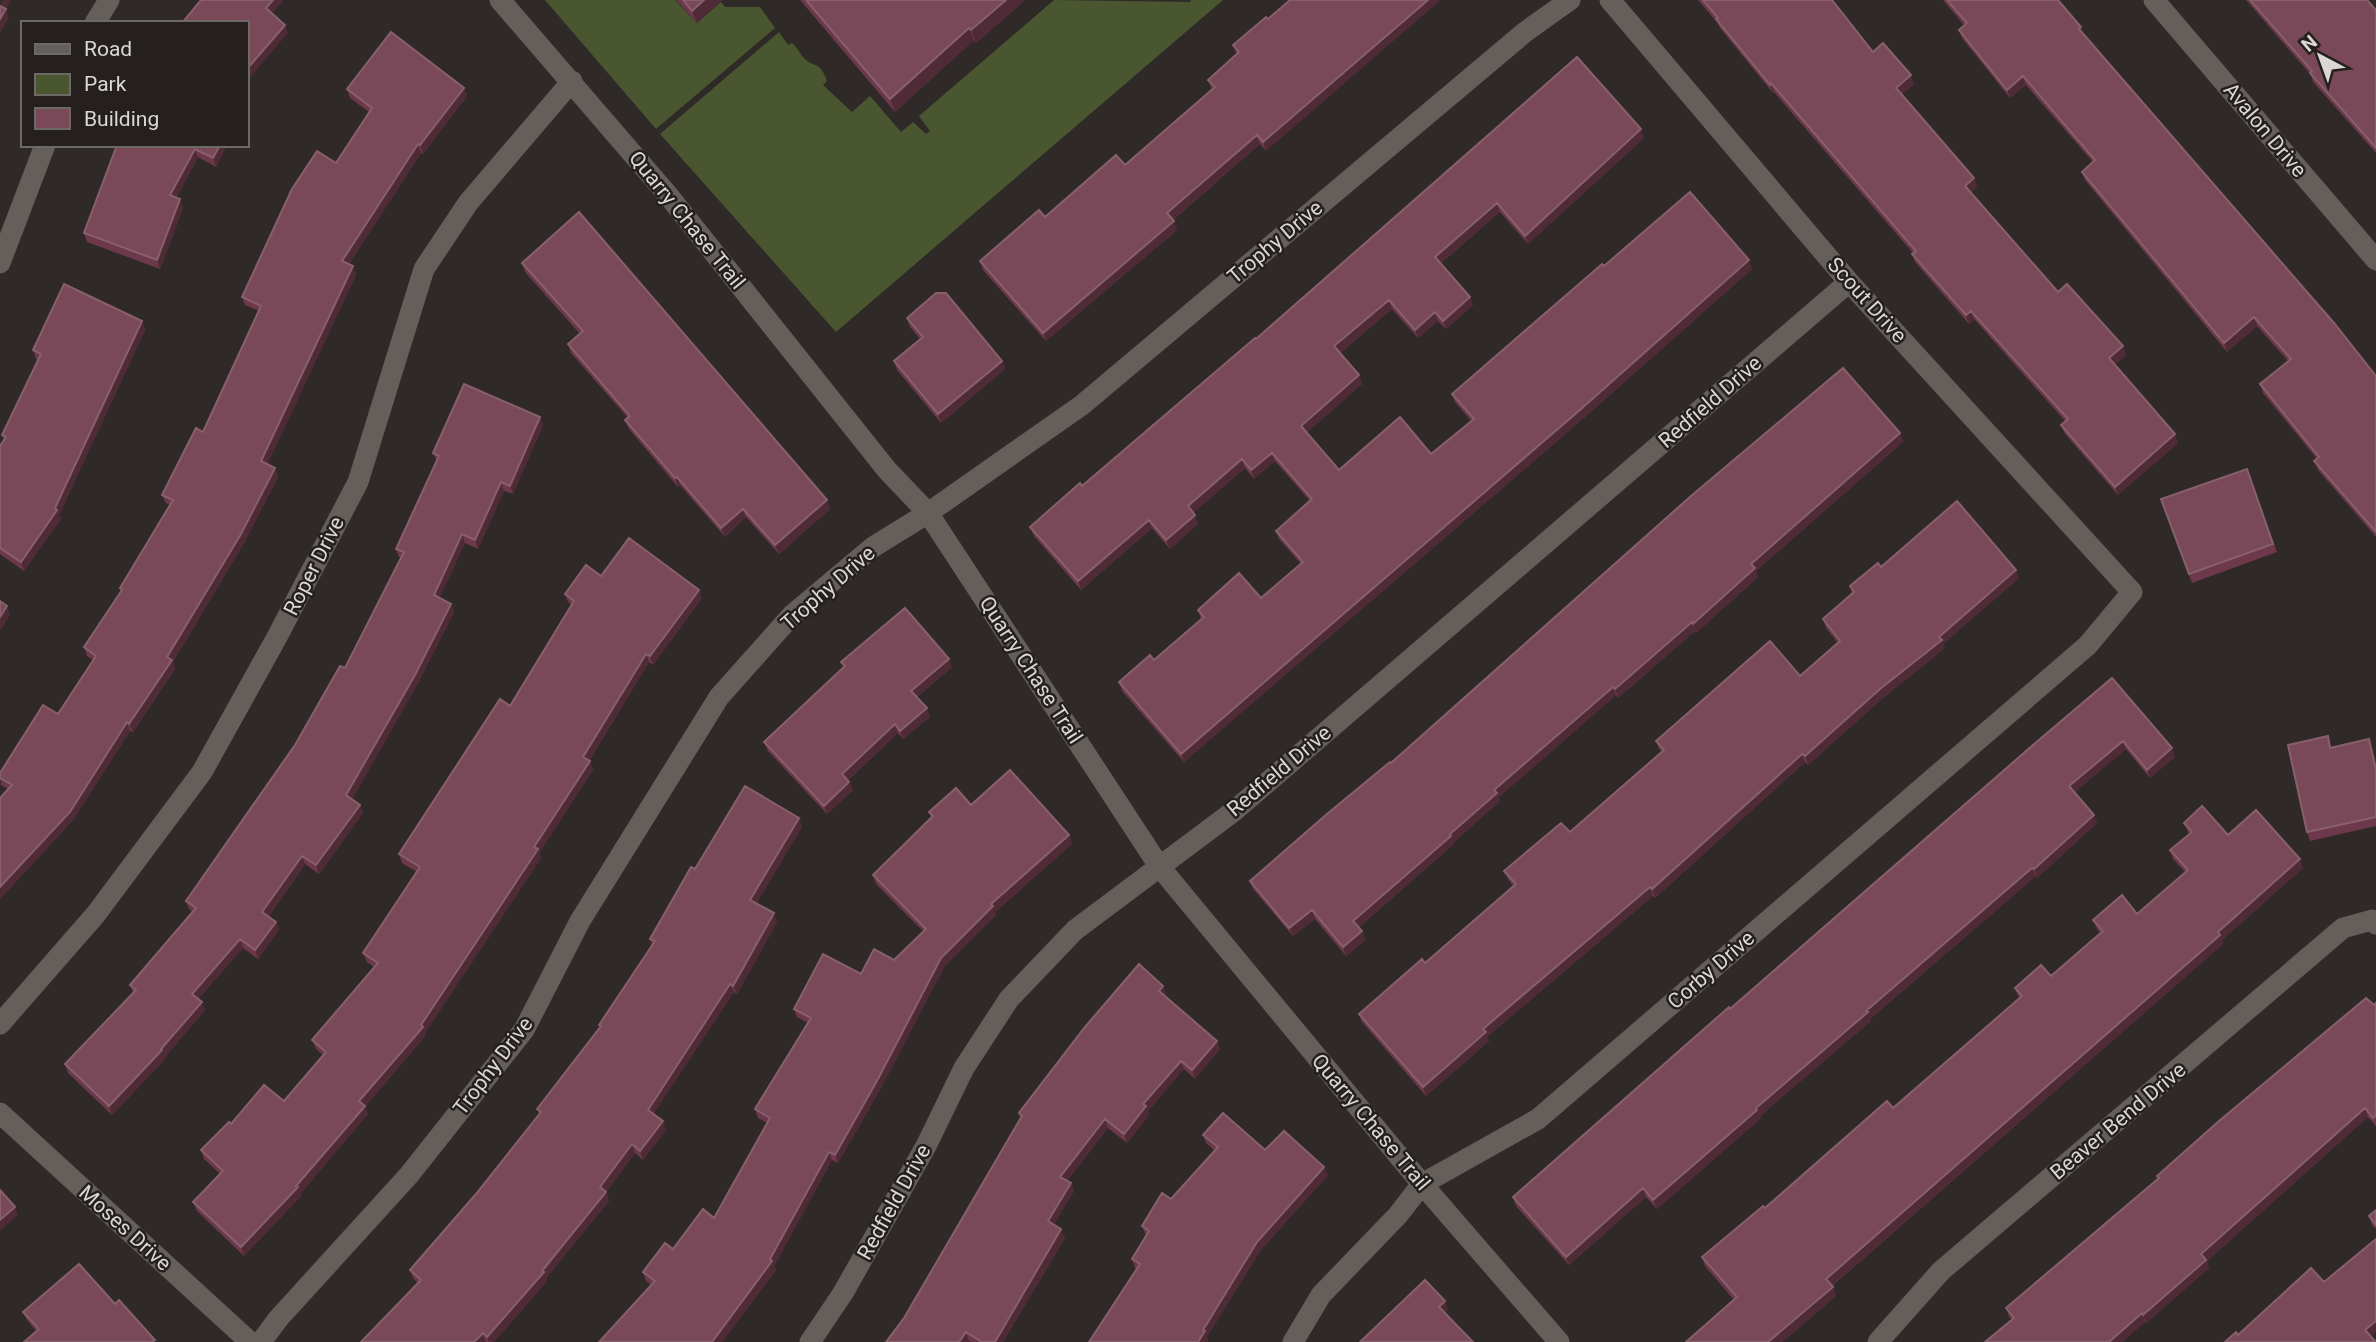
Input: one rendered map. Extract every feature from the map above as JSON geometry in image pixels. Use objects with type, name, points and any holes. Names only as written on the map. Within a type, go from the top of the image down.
[{"type":"street","points":[[96,21],[109,0]]},
{"type":"street","name":"Quarry Chase Trail","points":[[500,0],[668,195],[887,470],[928,513],[1159,866],[1422,1184],[1559,1342]]},
{"type":"street","name":"Trophy Drive","points":[[261,1342],[278,1319],[409,1175],[524,1030],[580,921],[719,697],[792,615],[873,547],[928,513],[1082,405],[1525,32],[1570,0]]},
{"type":"street","name":"Scout Drive","points":[[1610,0],[1849,282],[2132,592]]},
{"type":"street","name":"Avalon Drive","points":[[2154,0],[2376,260]]},
{"type":"street","name":"Roper Drive","points":[[0,1024],[96,914],[202,772],[278,637],[358,482],[424,269],[468,203],[572,81]]},
{"type":"street","points":[[0,263],[44,147]]},
{"type":"street","name":"Redfield Drive","points":[[810,1342],[843,1293],[913,1169],[964,1068],[1009,999],[1075,930],[1244,802],[1849,282]]},
{"type":"street","name":"Corby Drive","points":[[1293,1342],[1321,1296],[1398,1215],[1422,1184],[1538,1119],[2088,645],[2132,592]]},
{"type":"street","name":"Beaver Bend Drive","points":[[1878,1342],[1952,1262],[2343,928],[2374,922]]},
{"type":"street","name":"Moses Drive","points":[[0,1113],[250,1342]]},
{"type":"green space","points":[[545,0],[675,0],[697,23],[721,2],[725,7],[760,7],[775,28],[656,129]]},
{"type":"green space","points":[[1054,0],[1223,0],[836,332],[660,134],[779,32],[788,45],[792,43],[807,61],[822,70],[827,81],[823,85],[852,112],[870,96],[901,132],[913,122],[926,134],[930,131],[919,116]]},
{"type":"building","points":[[201,0],[273,0],[266,8],[285,25],[248,68],[248,21],[184,21]]},
{"type":"building","points":[[683,0],[704,0],[692,11]]},
{"type":"building","points":[[806,0],[1006,0],[971,30],[969,28],[890,99]]},
{"type":"building","points":[[1290,0],[1428,0],[1263,142],[1257,135],[1167,213],[1174,221],[1043,333],[980,261],[1039,210],[1045,217],[1116,155],[1125,165],[1215,87],[1208,80],[1239,52],[1233,45]]},
{"type":"building","points":[[1703,0],[1832,0],[1873,52],[1883,43],[1911,75],[1896,88],[1974,178],[1965,186],[2058,292],[2067,284],[2123,346],[2109,358],[2175,434],[2115,487],[2061,425],[2068,419],[1971,311],[1966,315],[1912,254],[1916,251],[1771,83],[1770,85]]},
{"type":"building","points":[[1947,0],[2058,0],[2081,27],[2079,29],[2334,323],[2376,376],[2376,532],[2314,461],[2319,457],[2260,384],[2291,359],[2254,317],[2224,343],[2082,172],[2095,160],[2023,76],[2007,90],[1959,30],[1967,23]]},
{"type":"building","points":[[2250,0],[2367,0],[2376,10],[2376,148],[2310,73],[2312,71]]},
{"type":"building","points":[[0,6],[6,9],[0,19]]},
{"type":"building","points":[[391,32],[464,88],[420,145],[418,144],[342,261],[353,266],[261,461],[275,468],[241,534],[167,657],[172,660],[129,724],[127,722],[70,812],[0,887],[0,798],[12,785],[0,778],[0,773],[43,705],[58,714],[96,656],[84,647],[122,590],[120,588],[173,500],[162,495],[196,428],[203,432],[261,306],[242,297],[292,189],[317,151],[336,163],[372,108],[347,89]]},
{"type":"building","points":[[1577,57],[1641,129],[1525,236],[1497,203],[1435,257],[1470,297],[1443,321],[1435,312],[1415,330],[1389,300],[1334,346],[1359,375],[1301,426],[1339,470],[1400,417],[1431,454],[1474,419],[1452,394],[1690,192],[1749,260],[1581,409],[1181,754],[1119,682],[1150,655],[1154,660],[1204,617],[1198,610],[1239,573],[1261,598],[1303,562],[1276,531],[1312,499],[1272,453],[1251,470],[1242,459],[1188,506],[1195,515],[1166,540],[1149,520],[1078,581],[1030,527],[1256,339]]},
{"type":"building","points":[[116,147],[219,147],[213,158],[195,149],[170,195],[180,199],[157,260],[84,233]]},
{"type":"building","points":[[579,212],[827,500],[775,545],[743,509],[721,528],[625,420],[630,416],[568,344],[583,331],[522,263]]},
{"type":"building","points":[[64,284],[142,321],[55,508],[57,510],[21,562],[0,548],[0,446],[6,437],[2,435],[41,354],[33,350]]},
{"type":"building","points":[[936,293],[946,293],[1002,361],[938,414],[894,361],[923,337],[907,318]]},
{"type":"building","points":[[1843,368],[1900,433],[1751,564],[1755,568],[1693,624],[1692,622],[1615,689],[1613,687],[1494,790],[1497,793],[1450,834],[1451,836],[1353,921],[1362,931],[1343,947],[1312,910],[1289,928],[1250,881],[1391,763],[1691,496]]},
{"type":"building","points":[[464,384],[540,417],[510,486],[501,482],[475,540],[462,534],[434,595],[451,604],[415,675],[346,795],[360,805],[316,865],[302,856],[262,912],[276,922],[255,950],[240,939],[192,994],[202,1002],[162,1050],[109,1106],[65,1064],[136,990],[130,985],[196,908],[186,901],[295,745],[340,666],[345,668],[404,552],[396,549],[439,456],[433,453]]},
{"type":"building","points":[[2247,469],[2273,544],[2189,574],[2161,499]]},
{"type":"building","points":[[1957,501],[2016,570],[1939,637],[1942,640],[1880,689],[1805,756],[1802,754],[1652,889],[1650,887],[1483,1029],[1486,1032],[1423,1087],[1359,1014],[1422,959],[1425,963],[1516,884],[1504,871],[1561,823],[1570,832],[1664,750],[1656,741],[1770,641],[1800,676],[1840,641],[1823,619],[1854,592],[1850,586],[1878,563],[1881,567]]},
{"type":"building","points":[[629,538],[699,590],[650,656],[646,654],[583,757],[590,761],[534,847],[538,849],[421,1025],[423,1027],[359,1101],[365,1106],[296,1186],[298,1187],[241,1247],[193,1202],[223,1171],[201,1150],[229,1122],[231,1124],[264,1085],[284,1101],[326,1052],[312,1040],[378,963],[363,953],[420,867],[399,854],[500,699],[510,706],[574,601],[565,594],[586,565],[601,576]]},
{"type":"building","points":[[0,601],[7,606],[0,617]]},
{"type":"building","points":[[905,608],[949,659],[911,691],[927,708],[900,731],[895,724],[842,774],[849,782],[824,806],[764,742],[845,666],[841,662]]},
{"type":"building","points":[[2112,678],[2172,748],[2147,770],[2123,741],[2069,786],[2094,815],[1866,1011],[1868,1012],[1653,1200],[1643,1188],[1566,1257],[1513,1197],[1729,1007],[1730,1009]]},
{"type":"building","points":[[2328,736],[2330,748],[2369,739],[2376,770],[2376,817],[2307,832],[2288,745]]},
{"type":"building","points":[[1010,770],[1069,835],[991,904],[993,906],[941,958],[878,1079],[835,1155],[829,1152],[770,1259],[772,1261],[712,1342],[599,1342],[655,1281],[643,1272],[665,1243],[673,1249],[703,1209],[714,1218],[770,1118],[755,1109],[811,1018],[794,1009],[823,954],[861,974],[874,949],[894,960],[926,929],[873,875],[933,816],[929,812],[956,788],[971,805]]},
{"type":"building","points":[[745,786],[799,818],[750,900],[774,913],[733,986],[730,984],[648,1110],[663,1121],[640,1151],[632,1144],[600,1187],[606,1192],[542,1271],[544,1272],[487,1337],[483,1333],[474,1342],[361,1342],[421,1280],[410,1270],[476,1194],[541,1112],[537,1109],[601,1026],[599,1025],[655,941],[650,939],[691,867],[695,869]]},
{"type":"building","points":[[2202,806],[2228,835],[2256,810],[2300,859],[2218,932],[2220,935],[1826,1279],[1833,1287],[1768,1342],[1686,1342],[1737,1297],[1702,1257],[1763,1206],[1765,1208],[1887,1101],[1893,1108],[2022,996],[2015,988],[2041,965],[2051,976],[2103,931],[2093,920],[2122,895],[2137,914],[2188,870],[2170,850],[2192,832],[2184,823]]},
{"type":"building","points":[[1139,964],[1163,986],[1159,991],[1217,1041],[1192,1070],[1181,1061],[1143,1104],[1146,1106],[1124,1134],[1105,1119],[1060,1177],[1071,1183],[1048,1221],[1061,1229],[995,1342],[982,1342],[966,1332],[959,1342],[886,1342],[904,1318],[1022,1116],[1019,1113],[1085,1027]]},
{"type":"building","points":[[2366,998],[2374,1005],[2376,1003],[2376,1115],[2373,1118],[2365,1108],[2201,1254],[2206,1260],[2109,1342],[1985,1342],[2014,1318],[2006,1308],[2159,1178],[2157,1176],[2219,1121]]},
{"type":"building","points":[[1223,1113],[1265,1150],[1284,1131],[1324,1167],[1257,1242],[1198,1342],[1089,1342],[1140,1264],[1132,1259],[1149,1231],[1142,1226],[1162,1193],[1171,1199],[1218,1147],[1203,1135]]},
{"type":"building","points":[[0,1190],[15,1207],[0,1220]]},
{"type":"building","points":[[2376,1210],[2376,1225],[2369,1216]]},
{"type":"building","points":[[2376,1239],[2376,1321],[2365,1330],[2374,1342],[2225,1342],[2236,1332],[2238,1335],[2311,1268],[2324,1282]]},
{"type":"building","points":[[79,1264],[115,1304],[119,1300],[155,1340],[24,1342],[39,1329],[23,1312]]},
{"type":"building","points":[[1425,1280],[1445,1301],[1439,1307],[1473,1342],[1360,1342]]}]
